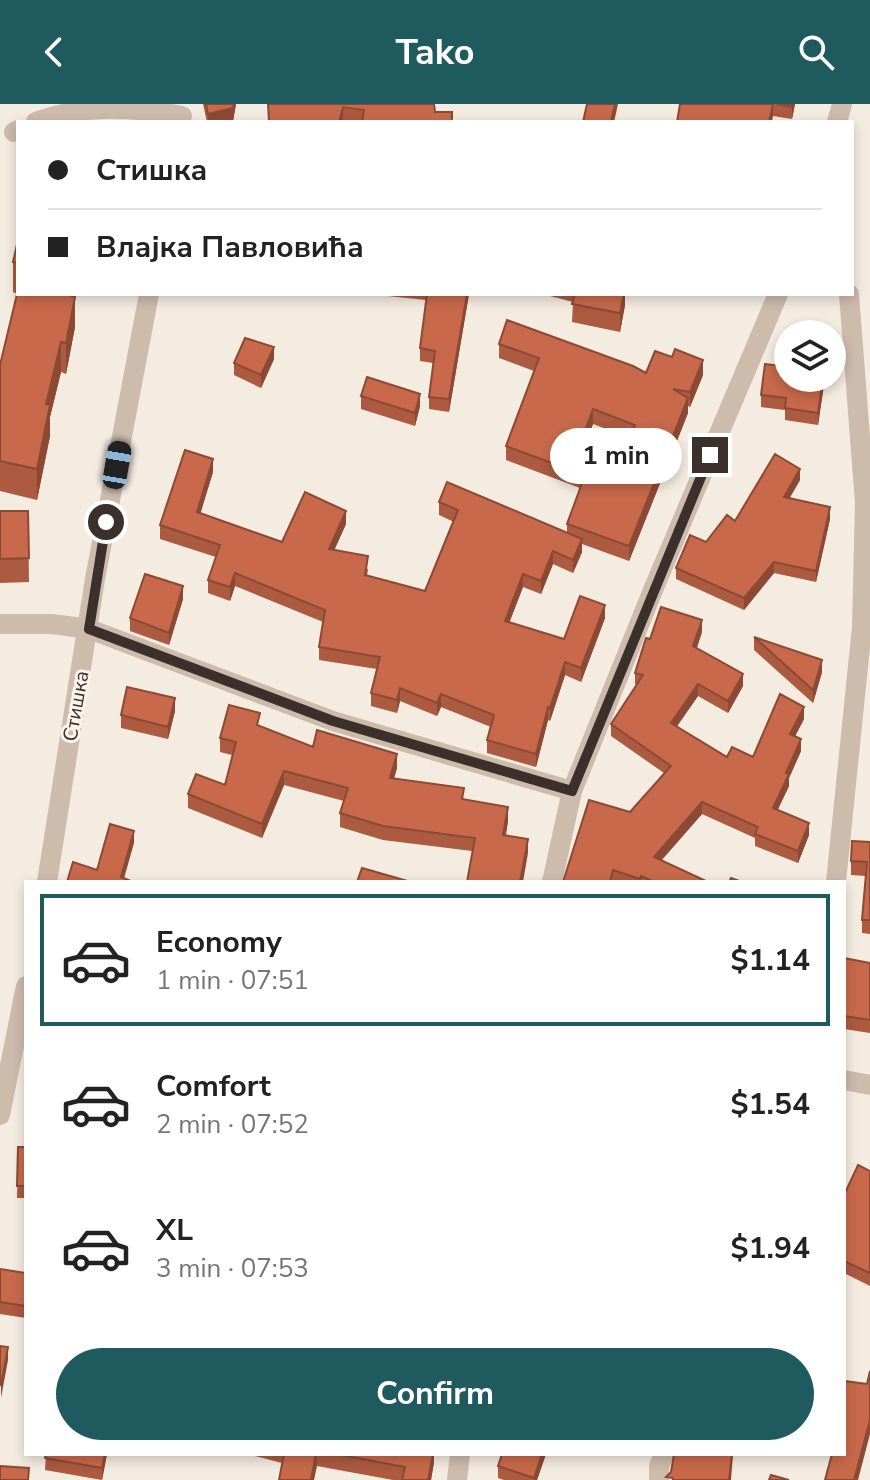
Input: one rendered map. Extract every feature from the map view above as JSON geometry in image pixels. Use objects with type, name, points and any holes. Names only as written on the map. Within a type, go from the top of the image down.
[{"type":"street","points":[[40,120],[81,107],[106,105],[183,114]]},
{"type":"street","name":"Стишка","points":[[47,880],[95,579],[149,296]]},
{"type":"street","points":[[552,880],[572,791],[777,296]]},
{"type":"street","points":[[836,880],[862,627],[865,503],[849,296]]},
{"type":"street","points":[[0,624],[52,624],[89,629],[333,721],[572,791]]},
{"type":"street","points":[[0,1115],[24,996]]},
{"type":"street","points":[[846,1080],[870,1085]]},
{"type":"street","points":[[457,1480],[460,1456]]},
{"type":"street","points":[[659,1480],[663,1456]]},
{"type":"building","points":[[206,104],[234,104],[233,108],[208,114]]},
{"type":"building","points":[[268,104],[434,104],[435,112],[452,112],[452,120],[362,120],[364,110],[343,107],[340,120],[269,120]]},
{"type":"building","points":[[587,104],[615,104],[611,120],[583,120]]},
{"type":"building","points":[[680,104],[773,104],[769,120],[677,120]]},
{"type":"building","points":[[17,296],[75,297],[66,343],[61,342],[46,404],[50,405],[37,469],[0,461],[0,365]]},
{"type":"building","points":[[427,296],[467,296],[449,399],[429,397],[435,351],[420,348]]},
{"type":"building","points":[[574,296],[624,296],[620,313],[572,304]]},
{"type":"building","points":[[507,320],[646,373],[655,351],[672,357],[675,349],[703,360],[690,392],[673,389],[688,398],[629,546],[567,524],[585,475],[506,446],[539,358],[499,344]],"holes":[[[593,409],[635,425],[620,465],[578,450]]]},
{"type":"building","points":[[245,338],[274,347],[261,375],[234,363]]},
{"type":"building","points":[[765,364],[774,365],[774,392],[821,392],[818,413],[785,408],[786,398],[761,395]]},
{"type":"building","points":[[367,377],[420,394],[415,413],[361,396]]},
{"type":"building","points":[[185,450],[213,459],[197,512],[282,542],[305,492],[346,511],[329,549],[368,556],[365,575],[425,591],[458,510],[439,502],[447,482],[582,539],[573,560],[553,551],[541,581],[523,574],[505,621],[564,639],[580,596],[605,605],[581,668],[565,662],[548,707],[536,754],[487,740],[494,715],[441,694],[437,703],[400,688],[397,700],[371,693],[380,657],[319,647],[325,610],[235,573],[230,587],[208,580],[220,545],[160,525]]},
{"type":"building","points":[[775,454],[800,469],[784,497],[830,507],[816,571],[774,562],[744,598],[676,568],[690,535],[706,542],[727,515],[735,521]]},
{"type":"building","points":[[0,511],[28,511],[29,558],[0,559]]},
{"type":"building","points":[[145,574],[183,586],[169,633],[130,618]]},
{"type":"building","points":[[661,607],[702,620],[693,646],[743,674],[728,701],[698,684],[671,723],[727,757],[732,747],[753,757],[780,694],[804,707],[790,734],[801,739],[773,808],[809,823],[798,851],[755,834],[758,827],[702,802],[654,857],[704,880],[650,880],[641,876],[640,879],[613,870],[610,880],[564,880],[589,800],[630,812],[671,766],[611,724],[643,675],[635,673],[646,638],[650,639]]},
{"type":"building","points":[[754,637],[822,660],[813,690]]},
{"type":"building","points":[[127,687],[175,698],[168,727],[121,715]]},
{"type":"building","points":[[229,705],[260,713],[257,725],[313,747],[317,730],[397,754],[390,778],[464,788],[462,799],[508,807],[503,835],[528,839],[520,880],[467,880],[475,838],[383,826],[340,813],[348,788],[284,771],[262,824],[188,794],[196,774],[225,785],[236,742],[220,738]]},
{"type":"building","points":[[110,824],[134,831],[121,877],[128,880],[68,880],[73,862],[97,870]]},
{"type":"building","points":[[852,841],[870,842],[870,920],[862,920],[867,862],[851,861]]},
{"type":"building","points":[[362,868],[404,880],[358,880]]},
{"type":"building","points":[[846,958],[870,963],[870,1020],[846,1016]]},
{"type":"building","points":[[18,1147],[24,1147],[24,1186],[17,1186]]},
{"type":"building","points":[[858,1165],[870,1171],[870,1273],[846,1262],[846,1191]]},
{"type":"building","points":[[0,1269],[24,1273],[24,1306],[0,1302]]},
{"type":"building","points":[[0,1346],[8,1347],[1,1385],[0,1385]]},
{"type":"building","points":[[870,1371],[870,1420],[854,1480],[825,1480],[831,1456],[846,1456],[846,1381],[867,1384]]},
{"type":"building","points":[[46,1456],[105,1456],[102,1468]]},
{"type":"building","points":[[284,1456],[316,1456],[311,1480],[279,1480]]},
{"type":"building","points":[[347,1456],[433,1456],[428,1480],[402,1480],[405,1467]]},
{"type":"building","points":[[501,1456],[541,1456],[534,1478],[498,1466]]},
{"type":"building","points":[[674,1456],[732,1456],[729,1480],[673,1480],[666,1477],[671,1472]]},
{"type":"building","points":[[0,1466],[29,1468],[28,1480],[0,1480]]},
{"type":"building","points":[[771,1475],[789,1480],[769,1480]]},
{"type":"route","points":[[106,522],[89,629],[333,721],[572,791],[710,455]]}]
